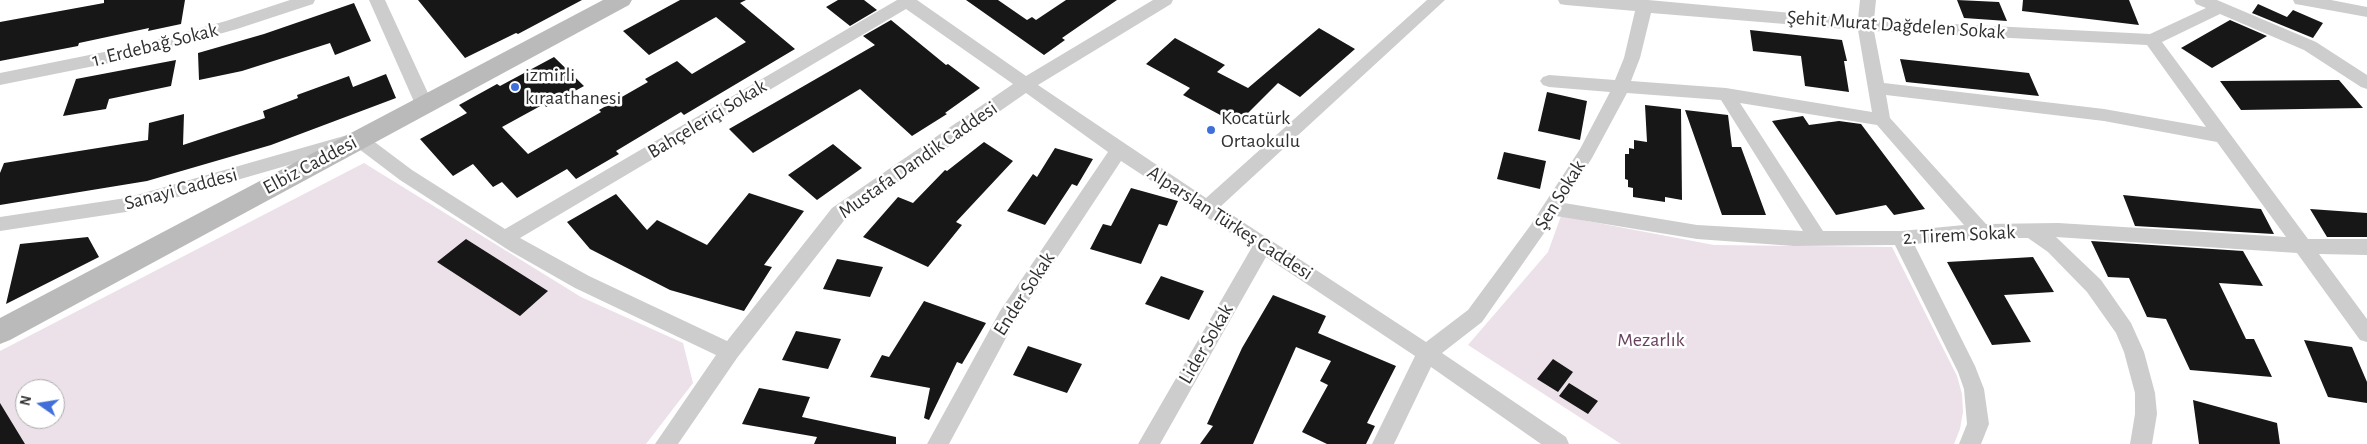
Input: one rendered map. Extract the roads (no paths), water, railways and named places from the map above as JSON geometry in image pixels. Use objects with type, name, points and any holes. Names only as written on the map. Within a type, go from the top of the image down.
[{"type":"street","name":"1. Erdebağ Sokak","points":[[0,79],[150,48],[231,25],[307,0]]},
{"type":"street","points":[[377,0],[424,104]]},
{"type":"street","name":"Elbiz Caddesi","points":[[0,332],[358,139],[622,0]]},
{"type":"street","name":"Alparslan Türkeş Caddesi","points":[[907,0],[1119,150],[1427,353],[1558,444]]},
{"type":"street","name":"Bahçeleriçi Sokak","points":[[505,238],[907,0]]},
{"type":"street","name":"Mustafa Dandik Caddesi","points":[[666,444],[730,352],[839,213],[1025,85],[1165,0]]},
{"type":"street","points":[[1207,208],[1437,0]]},
{"type":"street","name":"Şehit Murat Dağdelen Sokak","points":[[1566,0],[1736,7],[1865,25],[2152,40],[2219,8]]},
{"type":"street","points":[[1868,0],[1865,25],[1882,120],[1981,232]]},
{"type":"street","points":[[2202,0],[2310,46],[2367,83]]},
{"type":"street","points":[[2301,0],[2367,12]]},
{"type":"street","name":"Şen Sokak","points":[[1427,353],[1474,316],[1508,273],[1586,153],[1621,87],[1637,42],[1642,3]]},
{"type":"street","points":[[2152,40],[2367,334]]},
{"type":"street","points":[[1549,81],[1726,94],[1882,120]]},
{"type":"street","points":[[1876,88],[2104,115],[2224,137]]},
{"type":"street","points":[[1726,94],[1818,239]]},
{"type":"street","points":[[358,139],[406,175],[505,238],[582,282],[730,352]]},
{"type":"street","name":"Sanayi Caddesi","points":[[0,224],[126,205],[358,139]]},
{"type":"street","name":"Ender Sokak","points":[[938,444],[1007,317],[1119,150]]},
{"type":"street","name":"2. Tirem Sokak","points":[[1552,208],[1648,226],[1697,232],[1818,239],[1901,238],[1981,232],[2058,230],[2304,246],[2367,247]]},
{"type":"street","points":[[2033,230],[2055,248],[2094,286],[2124,329],[2134,352],[2146,393],[2146,414],[2141,444]]},
{"type":"street","points":[[1901,238],[1968,372],[1974,390],[1978,424],[1970,444]]},
{"type":"street","name":"Lider Sokak","points":[[1149,444],[1263,245]]},
{"type":"street","points":[[1383,444],[1427,353]]},
{"type":"place","name":"izmirli kıraathanesi","points":[[515,87]]},
{"type":"place","name":"Kocatürk Ortaokulu","points":[[1211,130]]},
{"type":"park label","name":"Mezarlık","points":[[1651,340]]}]
